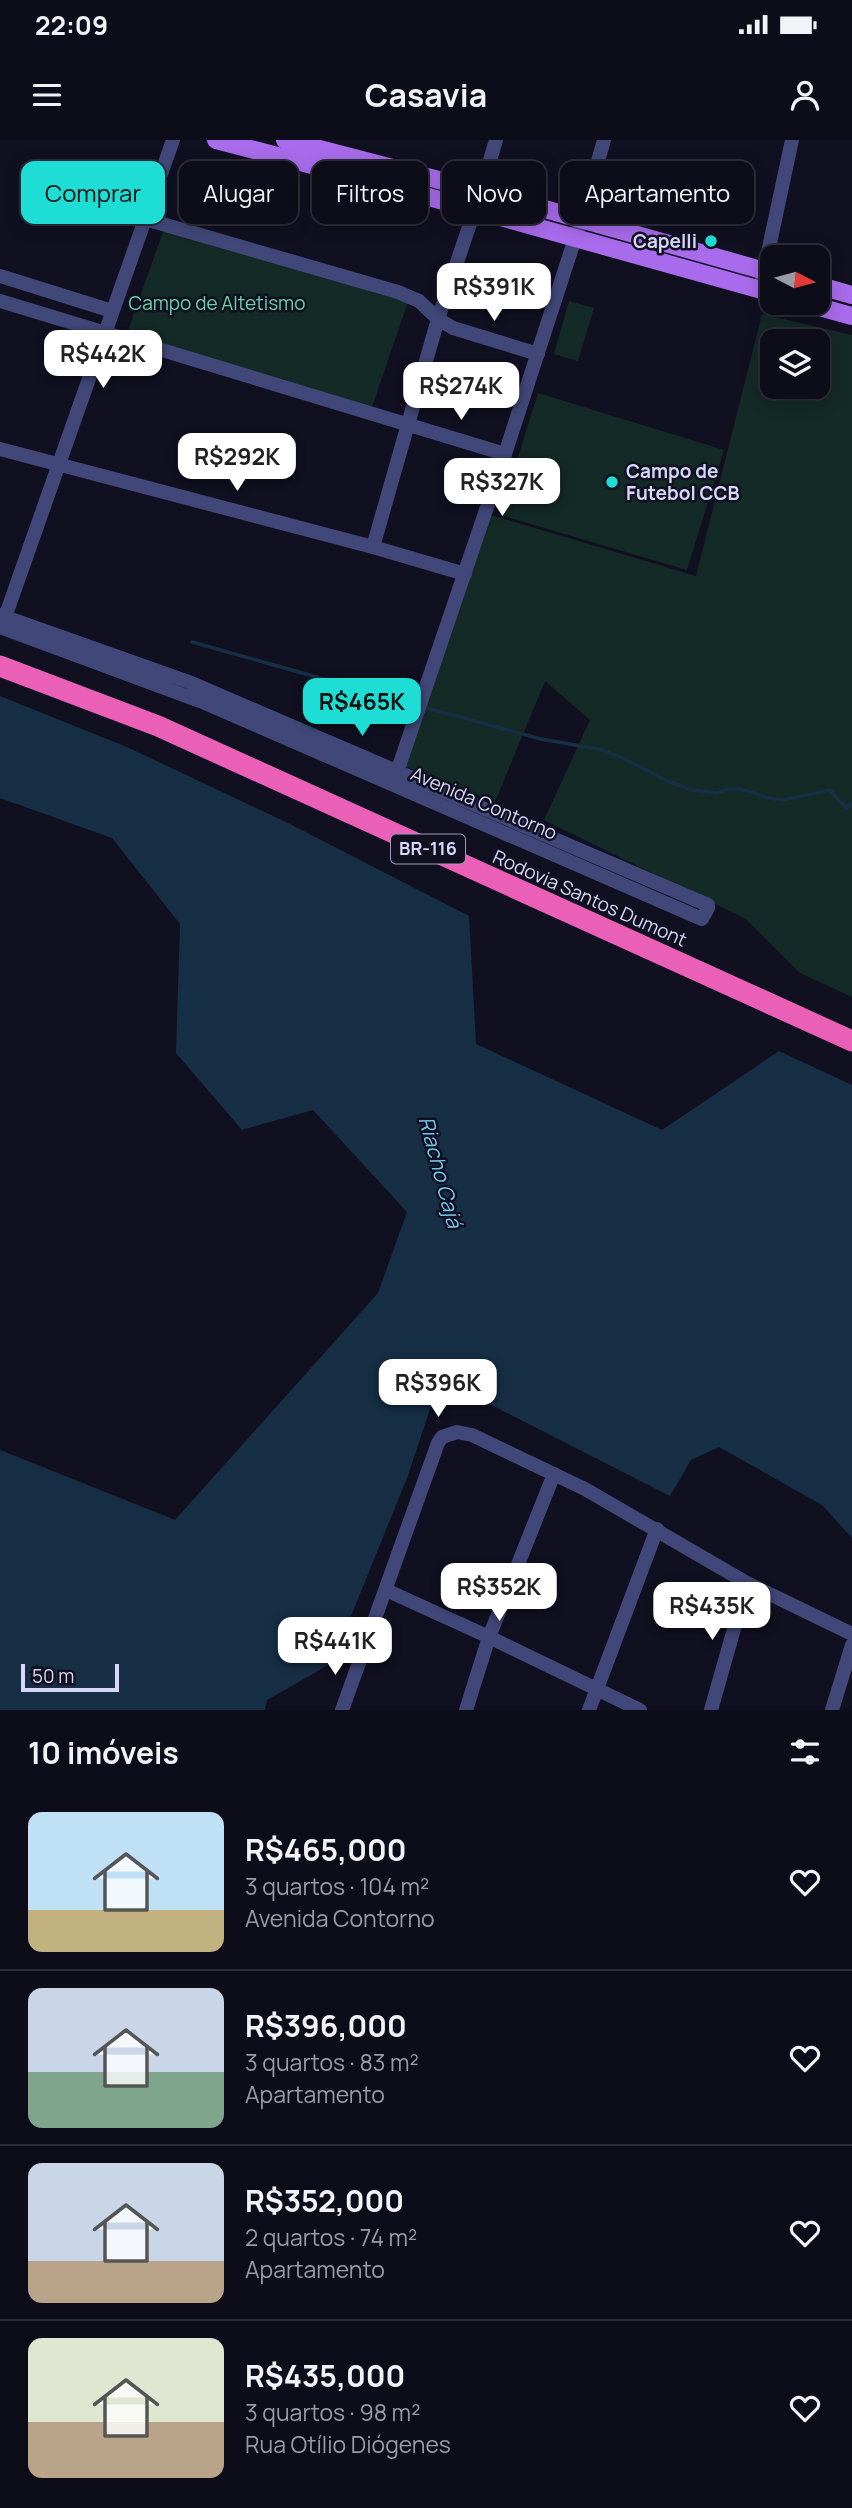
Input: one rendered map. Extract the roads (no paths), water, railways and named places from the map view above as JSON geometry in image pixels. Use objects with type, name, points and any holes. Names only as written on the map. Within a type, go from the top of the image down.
[{"type":"highway","name":"Rodovia Santos Dumont","points":[[0,666],[158,726],[852,1041]]},
{"type":"main road","points":[[216,140],[321,161]]},
{"type":"main road","points":[[285,140],[336,161]]},
{"type":"main road","points":[[523,224],[760,290]]},
{"type":"main road","points":[[595,224],[760,270]]},
{"type":"main road","points":[[830,289],[852,295]]},
{"type":"main road","points":[[830,310],[852,316]]},
{"type":"street","points":[[165,163],[173,140]]},
{"type":"street","points":[[490,161],[496,140]]},
{"type":"street","points":[[598,161],[604,140]]},
{"type":"street","points":[[773,245],[792,140]]},
{"type":"street","points":[[2,622],[60,465],[143,224]]},
{"type":"street","points":[[162,224],[398,292],[419,301],[438,319],[453,328],[538,354]]},
{"type":"street","points":[[373,547],[438,319],[471,224]]},
{"type":"street","points":[[395,779],[580,224]]},
{"type":"street","points":[[0,276],[112,311]]},
{"type":"street","points":[[0,301],[505,454]]},
{"type":"street","points":[[0,449],[373,547],[465,574]]},
{"type":"street","name":"Avenida Contorno","points":[[2,622],[395,779],[554,847],[708,905]]},
{"type":"street","points":[[342,1710],[431,1460],[442,1437],[457,1432],[472,1435],[554,1474],[657,1529],[747,1583],[852,1634]]},
{"type":"street","points":[[466,1710],[489,1637],[554,1474]]},
{"type":"street","points":[[589,1710],[657,1529]]},
{"type":"street","points":[[711,1710],[747,1583]]},
{"type":"street","points":[[386,1590],[640,1710]]},
{"type":"street","points":[[832,1710],[852,1645]]},
{"type":"water","points":[[0,696],[129,748],[290,824],[469,916],[476,1044],[662,1130],[779,1051],[852,1085],[852,1538],[822,1505],[719,1447],[691,1460],[670,1496],[440,1379],[407,1478],[332,1663],[267,1700],[265,1710],[0,1710],[0,1450],[175,1520],[378,1293],[407,1212],[313,1110],[242,1130],[176,1053],[180,924],[112,838],[0,798]]},
{"type":"waterway","name":"Riacho Cajá","points":[[192,642],[416,705]]},
{"type":"waterway","name":"Riacho Cajá","points":[[423,707],[541,739],[598,749],[693,790],[717,793],[727,789],[740,789],[783,800],[830,790],[846,808],[852,803]]},
{"type":"place","name":"Capelli","points":[[711,241]]},
{"type":"place","name":"Campo de Futebol CCB","points":[[612,482]]},
{"type":"park label","name":"Campo de Altetismo","points":[[217,303]]}]
